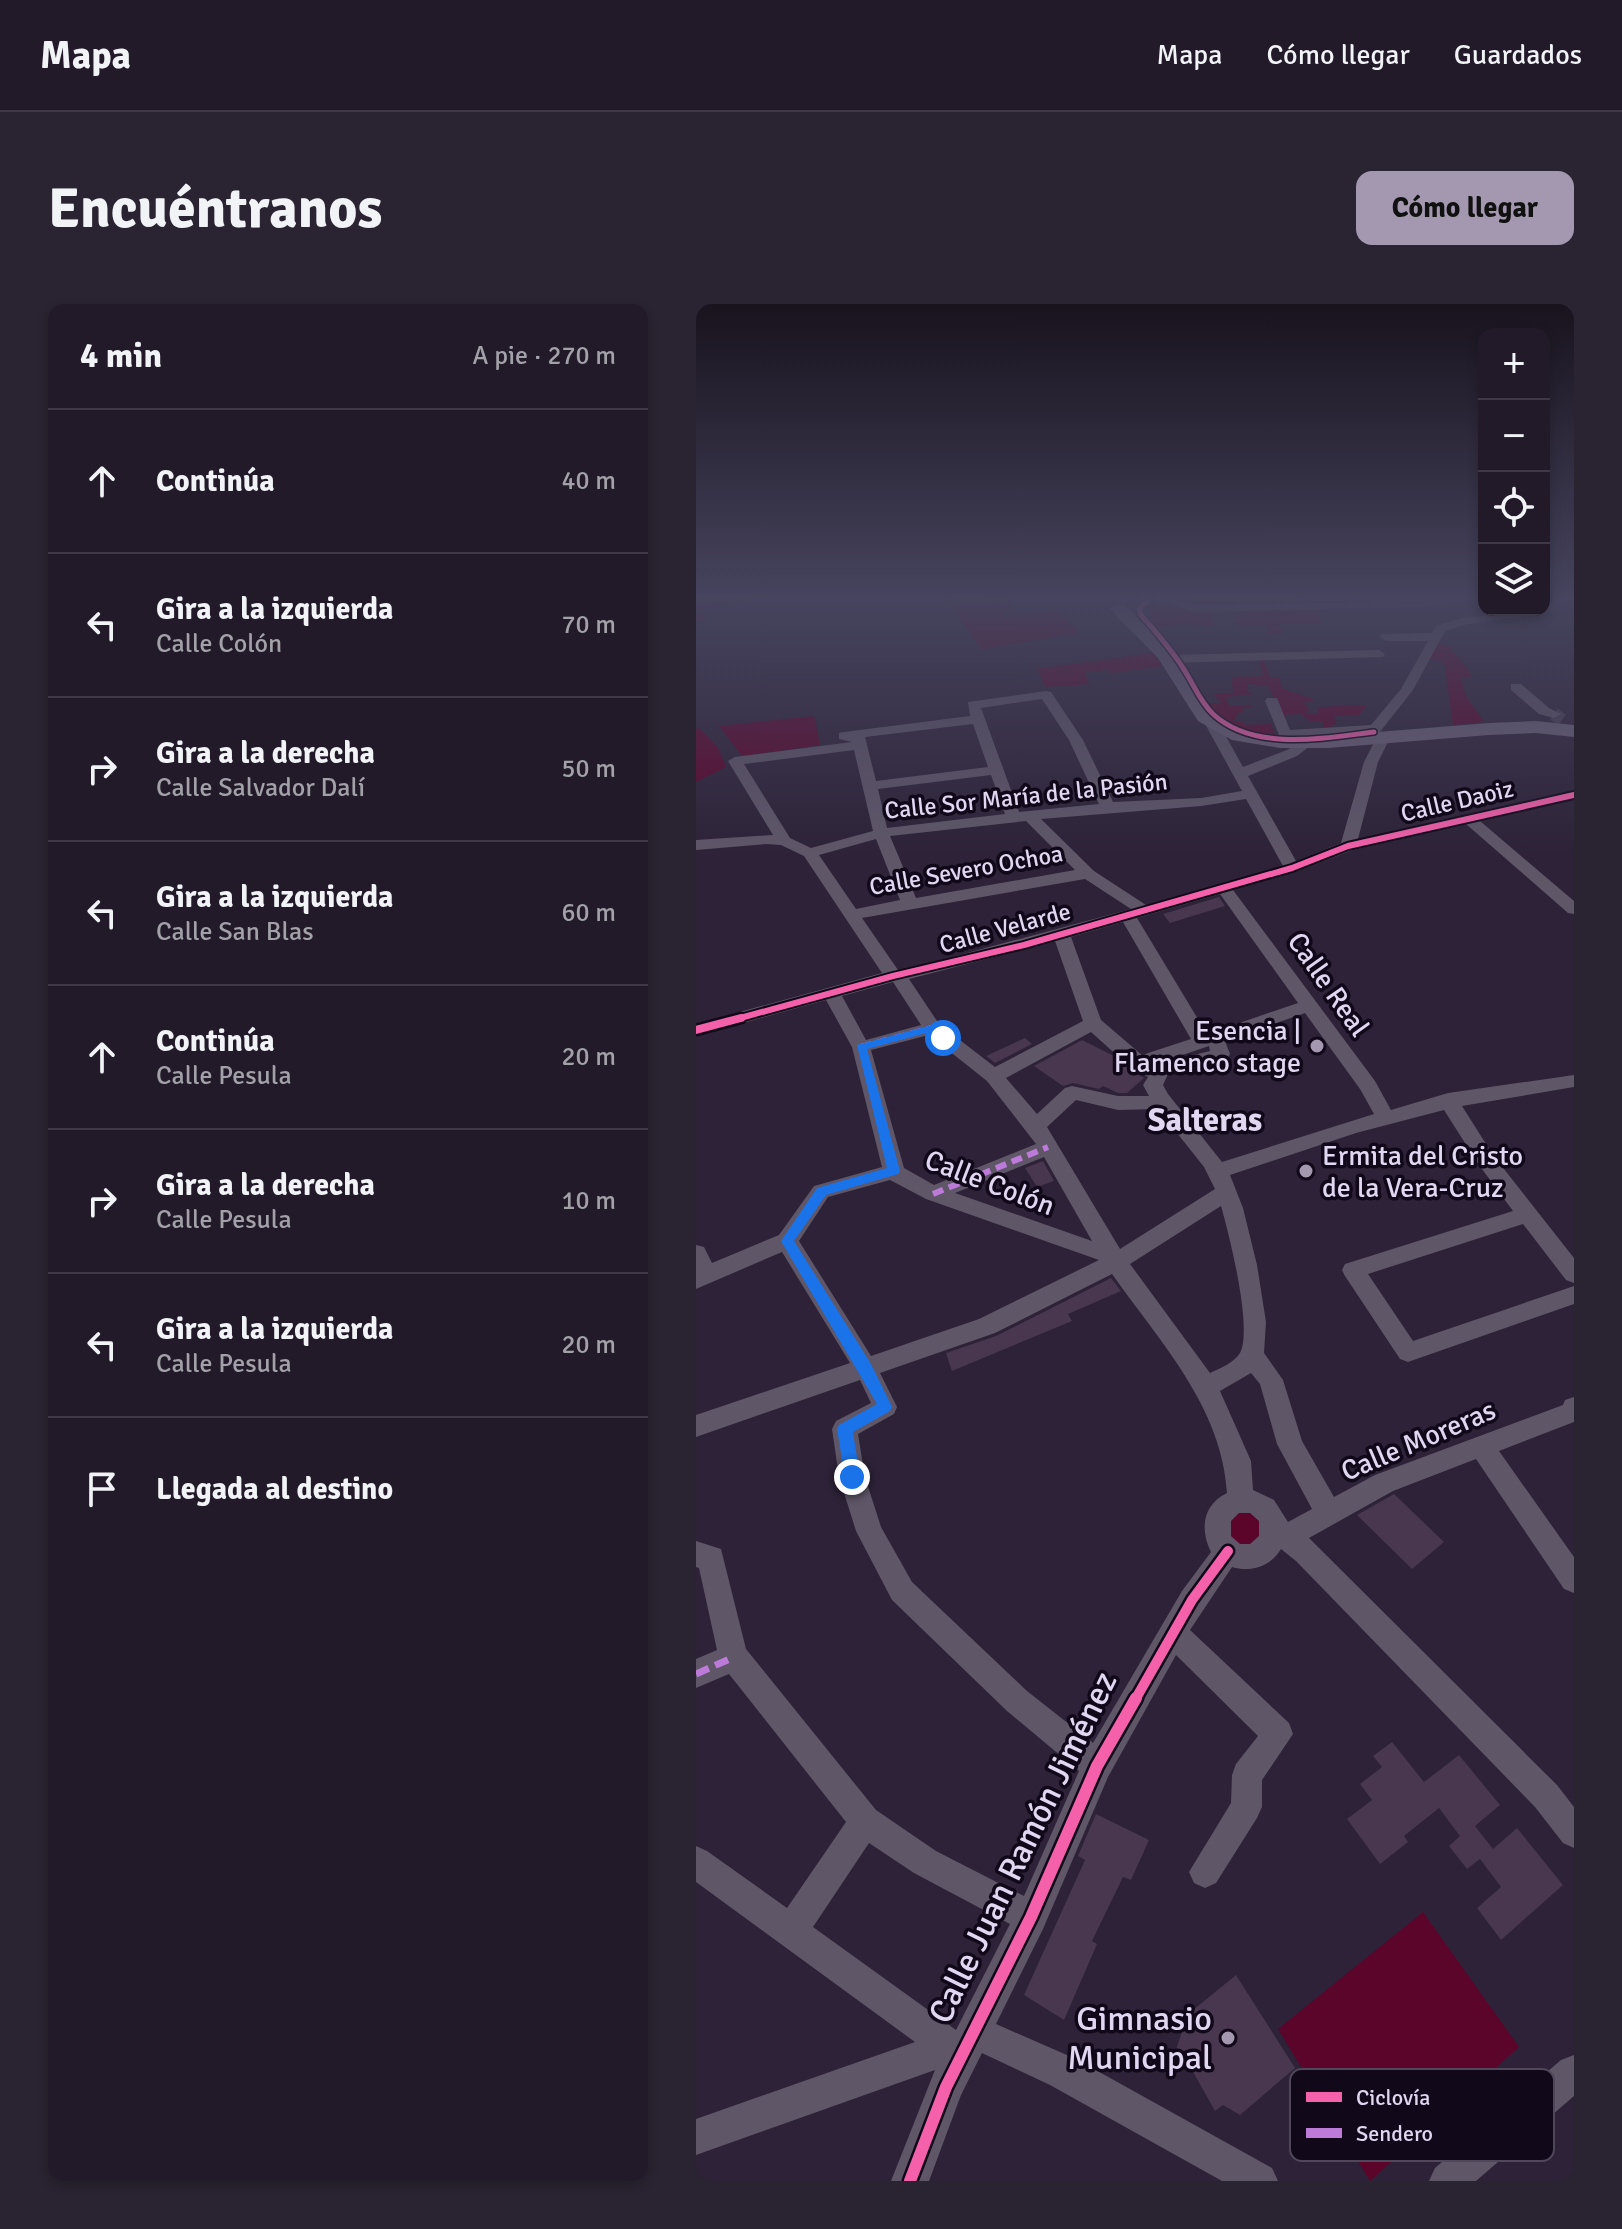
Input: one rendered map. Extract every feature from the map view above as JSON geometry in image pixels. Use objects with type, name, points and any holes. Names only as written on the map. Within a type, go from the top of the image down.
[{"type":"main road","points":[[1184,683],[1211,722],[1255,740],[1307,743],[1376,734],[1562,723]]},
{"type":"street","points":[[1348,846],[1376,734],[1411,683]]},
{"type":"street","points":[[1516,687],[1562,723]]},
{"type":"street","points":[[784,841],[735,761],[826,749],[1046,695],[1076,740],[1108,807]]},
{"type":"street","points":[[1272,701],[1285,734],[1376,734]]},
{"type":"street","points":[[975,712],[994,764],[1022,817],[1134,912],[1209,1040]]},
{"type":"street","points":[[1211,722],[1292,868]]},
{"type":"street","points":[[858,740],[881,833],[909,902]]},
{"type":"street","points":[[1239,774],[1292,753],[1307,743]]},
{"type":"street","points":[[868,780],[994,764]]},
{"type":"street","name":"Calle Sor María de la Pasión","points":[[810,853],[881,833],[1108,807],[1201,802],[1249,794]]},
{"type":"street","name":"Calle Daoiz","points":[[1223,887],[1292,868],[1348,846],[1574,795]]},
{"type":"street","points":[[1468,818],[1574,909]]},
{"type":"street","points":[[696,845],[766,839],[784,841],[810,853],[932,1028],[994,1076],[1036,1126],[1114,1259],[1206,1387],[1238,1461],[1241,1502]]},
{"type":"street","name":"Calle Severo Ochoa","points":[[854,915],[1038,878],[1088,874]]},
{"type":"street","name":"Calle Velarde","points":[[696,1030],[831,992],[1061,934],[1223,887]]},
{"type":"street","name":"Calle Real","points":[[1223,887],[1368,1086],[1385,1116]]},
{"type":"street","points":[[1061,934],[1093,1023],[1159,1075],[1153,1085],[1162,1102],[1222,1181],[1256,1317],[1257,1342],[1252,1356],[1243,1366],[1206,1387]]},
{"type":"street","name":"Calle Colón","points":[[831,992],[861,1047],[894,1171],[901,1178],[933,1194],[1114,1259]]},
{"type":"street","points":[[1147,1068],[1209,1040],[1307,1006]]},
{"type":"street","points":[[994,1076],[1093,1023]]},
{"type":"street","points":[[861,1047],[932,1028]]},
{"type":"street","points":[[696,1426],[987,1326],[1114,1259],[1222,1181],[1385,1116],[1499,1090],[1574,1081]]},
{"type":"street","points":[[1036,1126],[1072,1093],[1118,1103],[1162,1102]]},
{"type":"street","points":[[1448,1100],[1526,1215],[1565,1249],[1574,1274]]},
{"type":"street","points":[[933,1194],[1048,1147]]},
{"type":"street","points":[[696,1253],[701,1278],[787,1241],[821,1191],[894,1171]]},
{"type":"street","points":[[1526,1215],[1353,1270],[1408,1352],[1574,1295]]},
{"type":"street","points":[[787,1241],[866,1368],[885,1407],[845,1429],[848,1453],[869,1531],[902,1591],[1017,1701],[1097,1766]]},
{"type":"street","points":[[1252,1356],[1271,1380],[1290,1444],[1329,1514]]},
{"type":"street","name":"Calle Moreras","points":[[1281,1532],[1329,1514],[1384,1483],[1572,1412],[1574,1407]]},
{"type":"street","points":[[1482,1447],[1574,1580]]},
{"type":"street","points":[[1281,1532],[1271,1545],[1257,1555],[1237,1555],[1228,1551],[1216,1535],[1215,1526],[1224,1509],[1241,1502],[1259,1506],[1267,1512],[1281,1532],[1306,1552],[1546,1796],[1574,1832]]},
{"type":"street","name":"Calle Juan Ramón Jiménez","points":[[910,2181],[961,2045],[1031,1917],[1097,1766],[1192,1600],[1228,1551]]},
{"type":"street","points":[[704,1556],[734,1657],[865,1821],[925,1862],[1031,1917]]},
{"type":"street","points":[[1173,1633],[1278,1734],[1247,1775],[1246,1807],[1205,1872]]},
{"type":"street","points":[[696,1674],[734,1657]]},
{"type":"street","points":[[791,1930],[865,1821]]},
{"type":"street","points":[[696,1862],[961,2045],[1063,2072],[1259,2181]]},
{"type":"street","points":[[696,2137],[961,2045]]},
{"type":"street","points":[[1554,2090],[1574,2073]]},
{"type":"street","points":[[1448,2181],[1471,2161]]},
{"type":"shaded area","points":[[1043,683],[1089,684],[1045,687]]},
{"type":"shaded area","points":[[1232,683],[1281,683],[1283,689],[1314,701],[1305,702],[1309,711],[1305,711],[1306,714],[1319,714],[1316,707],[1365,705],[1365,708],[1359,715],[1334,716],[1336,722],[1325,731],[1322,721],[1310,721],[1301,714],[1282,715],[1268,686],[1247,684],[1248,692],[1255,694],[1226,697],[1229,706],[1251,705],[1253,708],[1242,708],[1244,712],[1238,713],[1234,721],[1245,725],[1271,724],[1275,735],[1256,733],[1229,724],[1209,703],[1221,703],[1214,694],[1233,693]]},
{"type":"shaded area","points":[[1447,683],[1462,683],[1466,696],[1484,722],[1453,725]]},
{"type":"shaded area","points":[[814,716],[820,745],[750,755],[741,755],[719,726]]},
{"type":"shaded area","points":[[699,728],[718,748],[726,767],[696,782],[696,729]]},
{"type":"shaded area","points":[[1250,1508],[1269,1530],[1242,1551],[1221,1524],[1224,1517]]},
{"type":"shaded area","points":[[1423,1912],[1519,2047],[1495,2069],[1302,2069],[1278,2029]]},
{"type":"shaded area","points":[[1358,2161],[1392,2161],[1370,2181]]},
{"type":"building","points":[[1219,897],[1225,906],[1170,923],[1163,914]]},
{"type":"building","points":[[1025,1038],[1032,1044],[995,1063],[986,1056]]},
{"type":"building","points":[[1082,1040],[1112,1055],[1144,1078],[1127,1093],[1118,1093],[1103,1086],[1099,1089],[1073,1083],[1063,1086],[1034,1066]]},
{"type":"building","points":[[1043,1161],[1054,1181],[1037,1187],[1025,1168]]},
{"type":"building","points":[[1111,1278],[1121,1291],[1068,1314],[1072,1321],[952,1371],[946,1353],[996,1336]]},
{"type":"building","points":[[1394,1494],[1444,1542],[1412,1569],[1357,1515]]},
{"type":"building","points":[[1392,1742],[1424,1782],[1459,1755],[1500,1805],[1475,1826],[1493,1849],[1517,1828],[1563,1885],[1501,1940],[1477,1908],[1501,1887],[1480,1859],[1467,1869],[1449,1846],[1460,1836],[1439,1808],[1404,1836],[1408,1842],[1380,1864],[1347,1819],[1372,1800],[1360,1784],[1382,1767],[1373,1756]]},
{"type":"building","points":[[1096,1814],[1149,1840],[1131,1880],[1123,1877],[1092,1941],[1097,1944],[1064,2020],[1024,1995],[1085,1860],[1078,1856]]},
{"type":"building","name":"Gimnasio Municipal","points":[[1236,1975],[1295,2068],[1290,2069],[1290,2072],[1240,2115],[1223,2105],[1215,2111],[1192,2070],[1173,2060],[1187,2015]]},
{"type":"tunnel","points":[[1554,714],[1562,720]]},
{"type":"marked path","points":[[861,1047],[932,1028]]},
{"type":"marked path","points":[[933,1194],[1048,1147]]},
{"type":"marked path","points":[[696,1674],[734,1657]]},
{"type":"cycle path","points":[[1191,683],[1213,714],[1227,725],[1246,733],[1267,737],[1313,738],[1374,732]]},
{"type":"cycle path","points":[[696,1030],[893,976],[1024,945],[1292,868],[1348,846],[1574,795]]},
{"type":"cycle path","points":[[910,2181],[946,2087],[1031,1917],[1097,1766],[1192,1600],[1228,1551]]},
{"type":"place","name":"Esencia | Flamenco stage","points":[[1317,1046]]},
{"type":"place","name":"Ermita del Cristo de la Vera-Cruz","points":[[1306,1171]]},
{"type":"place","name":"Gimnasio Municipal","points":[[1228,2038]]},
{"type":"district","name":"Salteras","points":[[1205,1120]]},
{"type":"route","points":[[852,1477],[845,1429],[885,1407],[866,1368],[787,1241],[821,1191],[894,1171],[861,1047],[932,1028],[943,1038]]}]
